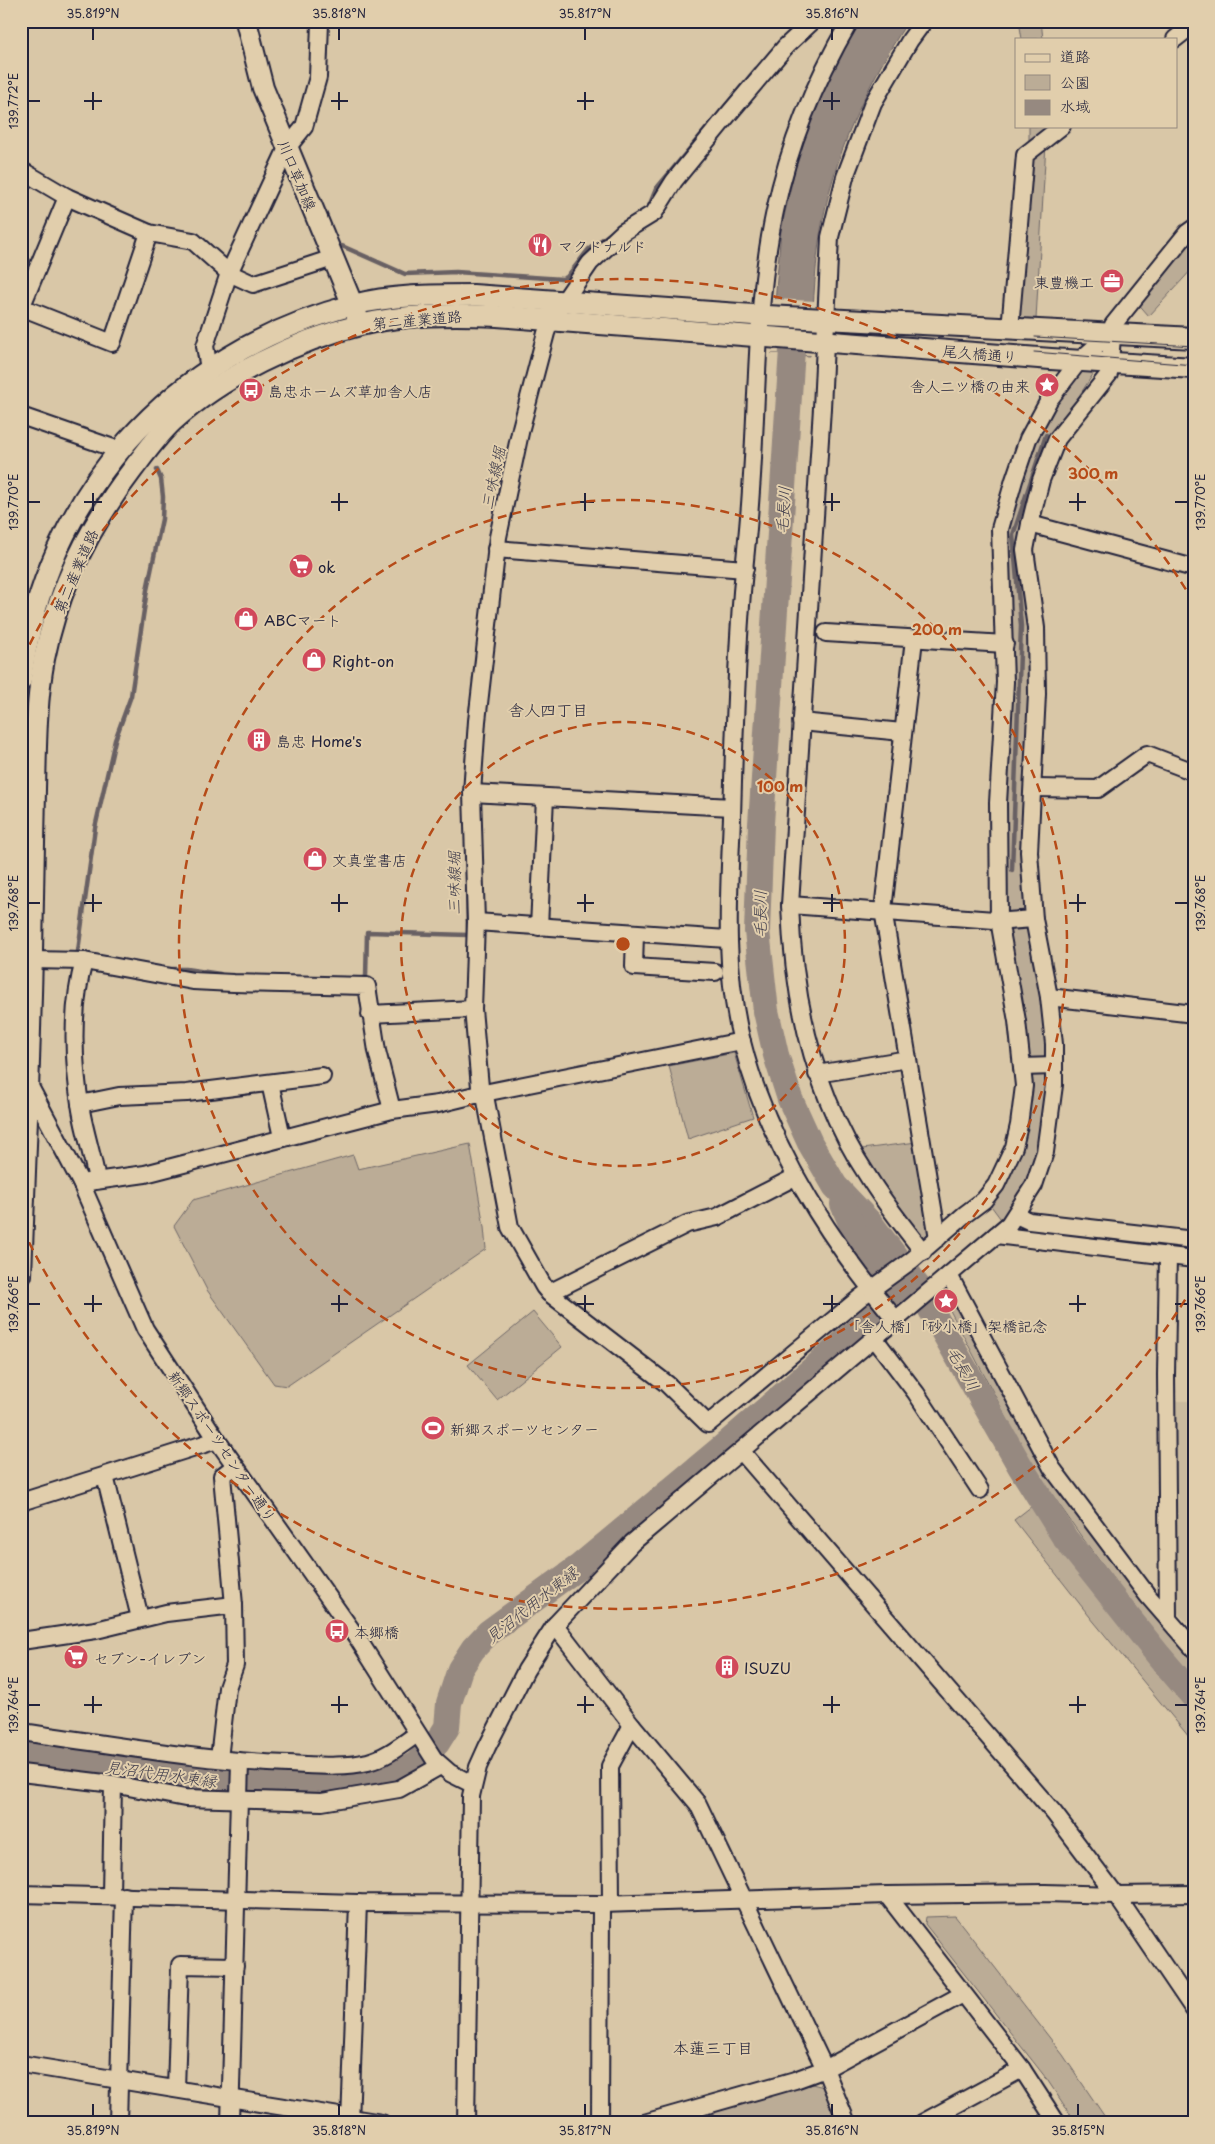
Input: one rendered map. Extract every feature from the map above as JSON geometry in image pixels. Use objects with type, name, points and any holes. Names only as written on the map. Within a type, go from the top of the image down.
[{"type":"main road","name":"川口草加線","points":[[246,21],[263,88],[361,324]]},
{"type":"main road","name":"第二産業道路","points":[[21,680],[32,618],[62,537],[82,502],[119,450],[157,410],[209,369],[266,338],[307,320],[353,305],[428,295],[473,295],[764,316]]},
{"type":"main road","name":"第二産業道路","points":[[21,1275],[25,1079],[32,960],[39,692],[44,657],[66,584],[85,541],[104,508],[152,443],[174,420],[218,388],[282,353],[314,339],[361,324],[394,319],[438,316],[497,316],[762,336]]},
{"type":"main road","name":"尾久橋通り","points":[[764,316],[1194,338]]},
{"type":"main road","name":"尾久橋通り","points":[[762,336],[1079,361],[1194,368]]},
{"type":"street","points":[[209,369],[206,346],[229,273],[287,148],[304,127],[318,76],[320,23],[318,21]]},
{"type":"street","points":[[478,1095],[480,1087],[474,1009],[476,922],[472,793],[477,721],[496,549],[521,428],[551,320],[590,262],[623,232],[654,213],[674,180],[727,116],[786,46],[813,21]]},
{"type":"street","points":[[850,21],[815,86],[787,162],[769,244],[738,668],[727,939],[742,1041],[762,1104],[795,1177],[810,1203],[894,1318]]},
{"type":"street","points":[[918,1256],[869,1178],[836,1118],[817,1074],[806,1036],[796,984],[790,905],[800,722],[822,408],[822,340],[830,237],[845,176],[873,103],[910,40],[924,21]]},
{"type":"street","points":[[1176,38],[1190,27]]},
{"type":"street","points":[[1010,329],[1025,155],[1059,128]]},
{"type":"street","points":[[21,170],[67,197],[149,233],[193,241],[229,273],[253,284],[333,258]]},
{"type":"street","points":[[67,197],[21,307],[112,343],[149,233]]},
{"type":"street","points":[[466,2123],[468,1904],[472,1784],[487,1747],[526,1670],[555,1625],[632,1543],[745,1456],[875,1339],[894,1318],[913,1306],[996,1235],[1016,1216],[1034,1185],[1045,1152],[1054,1085],[1054,1044],[1049,997],[1034,919],[1029,852],[1034,788],[1037,694],[1036,628],[1026,550],[1030,524],[1041,480],[1057,439],[1109,374],[1113,325],[1187,234],[1194,228]]},
{"type":"street","points":[[478,1095],[486,1101],[510,1227],[544,1287],[667,1384],[708,1424],[876,1291],[984,1200],[996,1185],[1014,1147],[1024,1086],[1017,1021],[999,920],[998,802],[1004,644],[1000,529],[1028,439],[1049,400],[1079,361],[1111,334]]},
{"type":"street","points":[[21,416],[119,450]]},
{"type":"street","points":[[1030,524],[1194,568]]},
{"type":"street","points":[[496,549],[745,569]]},
{"type":"street","points":[[826,633],[1004,644]]},
{"type":"street","points":[[914,639],[902,732],[884,910],[938,1238]]},
{"type":"street","points":[[800,722],[902,732]]},
{"type":"street","points":[[1034,788],[1098,789],[1147,754],[1194,772]]},
{"type":"street","points":[[472,793],[732,806]]},
{"type":"street","points":[[539,927],[545,797]]},
{"type":"street","points":[[790,905],[884,910],[999,920],[1034,919]]},
{"type":"street","points":[[476,922],[727,939]]},
{"type":"street","points":[[635,933],[634,967],[715,972]]},
{"type":"street","points":[[32,960],[84,962],[193,980],[233,983],[367,986],[370,1014],[392,1110]]},
{"type":"street","points":[[84,962],[80,975],[76,1036],[80,1104],[97,1180]]},
{"type":"street","points":[[1049,997],[1194,1014]]},
{"type":"street","points":[[370,1014],[474,1009]]},
{"type":"street","points":[[81,1183],[145,1174],[392,1110],[438,1104],[742,1041]]},
{"type":"street","points":[[817,1074],[908,1059]]},
{"type":"street","points":[[1022,1067],[1054,1066]]},
{"type":"street","points":[[80,1104],[119,1096],[188,1093],[322,1076]]},
{"type":"street","name":"新郷スポーツセンター通り","points":[[25,1079],[81,1183],[145,1329],[217,1440],[358,1639],[419,1738],[437,1762],[459,1779],[472,1784]]},
{"type":"street","points":[[270,1083],[282,1138]]},
{"type":"street","points":[[550,1293],[687,1224],[717,1218],[795,1177]]},
{"type":"street","points":[[1016,1216],[1029,1222],[1194,1240]]},
{"type":"street","points":[[996,1235],[1194,1259]]},
{"type":"street","points":[[1168,1256],[1166,1375],[1168,1618]]},
{"type":"street","points":[[949,1275],[1052,1468],[1148,1596],[1192,1646]]},
{"type":"street","points":[[875,1339],[916,1394],[980,1490]]},
{"type":"street","points":[[21,1502],[217,1440]]},
{"type":"street","points":[[745,1456],[1054,1813],[1116,1895],[1194,2010]]},
{"type":"street","points":[[219,1760],[227,1688],[235,1665],[234,1605],[222,1476],[235,1466]]},
{"type":"street","points":[[105,1476],[140,1618]]},
{"type":"street","points":[[21,1641],[96,1630],[140,1618],[234,1605]]},
{"type":"street","points":[[555,1625],[632,1725],[698,1804],[825,2069],[847,2123]]},
{"type":"street","points":[[600,2123],[610,1766],[632,1725]]},
{"type":"street","points":[[21,1732],[219,1760],[240,1768],[342,1765],[367,1762],[419,1738]]},
{"type":"street","points":[[21,1773],[113,1784],[185,1798],[238,1797],[322,1802],[399,1789],[437,1762]]},
{"type":"street","points":[[230,2123],[240,1768]]},
{"type":"street","points":[[113,1784],[118,1895],[118,2123]]},
{"type":"street","points":[[21,1894],[118,1895],[358,1903],[606,1904],[887,1895],[1194,1894]]},
{"type":"street","points":[[887,1895],[1022,2069],[1057,2123]]},
{"type":"street","points":[[350,2120],[358,1903]]},
{"type":"street","points":[[176,2089],[180,1965],[235,1966]]},
{"type":"street","points":[[644,2123],[795,2080],[825,2069],[963,1994]]},
{"type":"street","points":[[21,2064],[231,2097],[294,2116],[382,2123]]},
{"type":"street","points":[[922,2123],[1022,2069]]},
{"type":"shaded area","points":[[1174,1401],[1194,1401],[1194,1630],[1175,1610]]},
{"type":"green space","points":[[1019,21],[1041,21],[1043,38],[1022,38]]},
{"type":"green space","points":[[1029,128],[1047,128],[1036,319],[1016,318],[1029,159]]},
{"type":"green space","points":[[1194,237],[1194,267],[1149,316],[1136,301]]},
{"type":"green space","points":[[1081,367],[1097,368],[1058,429],[1025,527],[1032,628],[1030,789],[1049,1047],[1048,1081],[1035,1173],[1003,1222],[989,1203],[1010,1169],[1028,1051],[1006,912],[1005,530],[1017,481],[1054,401]]},
{"type":"green space","points":[[112,478],[72,547],[53,593],[26,884],[22,904],[22,828],[29,682],[48,594],[85,513]]},
{"type":"green space","points":[[734,1053],[753,1117],[688,1139],[669,1066]]},
{"type":"green space","points":[[917,1142],[933,1236],[919,1241],[862,1149]]},
{"type":"green space","points":[[470,1144],[486,1249],[287,1386],[274,1384],[207,1290],[174,1226],[193,1200],[353,1155],[358,1169]]},
{"type":"green space","points":[[1018,1225],[1194,1245],[1194,1255],[1012,1234]]},
{"type":"green space","points":[[951,1295],[1089,1528],[1174,1640],[1194,1663],[1194,1684],[1168,1653],[1081,1536],[1031,1464],[944,1299]]},
{"type":"green space","points":[[533,1312],[562,1347],[497,1400],[468,1365]]},
{"type":"green space","points":[[1032,1506],[1058,1546],[1194,1710],[1194,1743],[1090,1617],[1014,1520]]},
{"type":"green space","points":[[955,1916],[1063,2055],[1109,2123],[1076,2123],[1046,2078],[925,1924],[926,1917]]},
{"type":"green space","points":[[812,2084],[824,2087],[839,2123],[673,2123]]},
{"type":"water","points":[[861,21],[908,21],[892,46],[865,97],[842,150],[833,178],[818,250],[810,356],[771,353],[781,230],[798,156],[819,98],[835,64]]},
{"type":"pier","points":[[774,299],[816,301],[812,355],[769,353]]},
{"type":"waterway","points":[[647,211],[656,189],[756,69]]},
{"type":"waterway","points":[[342,246],[405,274],[456,272],[562,279],[567,277],[589,249],[615,230]]},
{"type":"waterway","name":"毛長川","points":[[794,319],[761,824],[757,931],[766,1011],[776,1055],[790,1099],[810,1143],[835,1186],[871,1224],[918,1287],[1020,1466],[1065,1538],[1194,1697]]},
{"type":"waterway","points":[[1012,870],[1021,626],[1013,535],[1046,435]]},
{"type":"waterway","points":[[78,951],[95,828],[115,740],[131,696],[147,590],[162,519],[163,497],[161,479],[157,470]]},
{"type":"waterway","name":"三味線堀","points":[[465,785],[471,706]]},
{"type":"waterway","name":"三味線堀","points":[[467,885],[468,933]]},
{"type":"waterway","points":[[363,978],[366,978],[367,932],[468,935]]},
{"type":"waterway","points":[[166,969],[186,969],[220,974]]},
{"type":"waterway","name":"見沼代用水東縁","points":[[21,1753],[244,1785],[293,1786],[370,1780],[403,1771],[416,1764],[437,1743],[447,1727],[449,1703],[460,1669],[473,1649],[489,1632],[580,1566],[724,1446],[897,1296],[856,1235],[843,1204]]},
{"type":"tram line","points":[[1035,337],[1194,346]]},
{"type":"tram line","points":[[1034,352],[1194,365]]},
{"type":"place","name":"マクドナルド","points":[[540,245]]},
{"type":"place","name":"東豊機工","points":[[1112,281]]},
{"type":"place","name":"舎人二ツ橋の由来","points":[[1047,385]]},
{"type":"place","name":"島忠ホームズ草加舎人店","points":[[251,390]]},
{"type":"place","name":"ok","points":[[301,566]]},
{"type":"place","name":"ABCマート","points":[[246,619]]},
{"type":"place","name":"Right-on","points":[[314,660]]},
{"type":"place","name":"島忠 Home's","points":[[259,740]]},
{"type":"place","name":"文真堂書店","points":[[315,859]]},
{"type":"place","name":"「舎人橋」「砂小橋」架橋記念","points":[[946,1301]]},
{"type":"place","name":"新郷スポーツセンター","points":[[433,1428]]},
{"type":"place","name":"本郷橋","points":[[337,1631]]},
{"type":"place","name":"セブン-イレブン","points":[[76,1657]]},
{"type":"place","name":"ISUZU","points":[[727,1667]]},
{"type":"district","name":"舎人四丁目","points":[[548,709]]},
{"type":"district","name":"本蓮三丁目","points":[[713,2047]]}]
